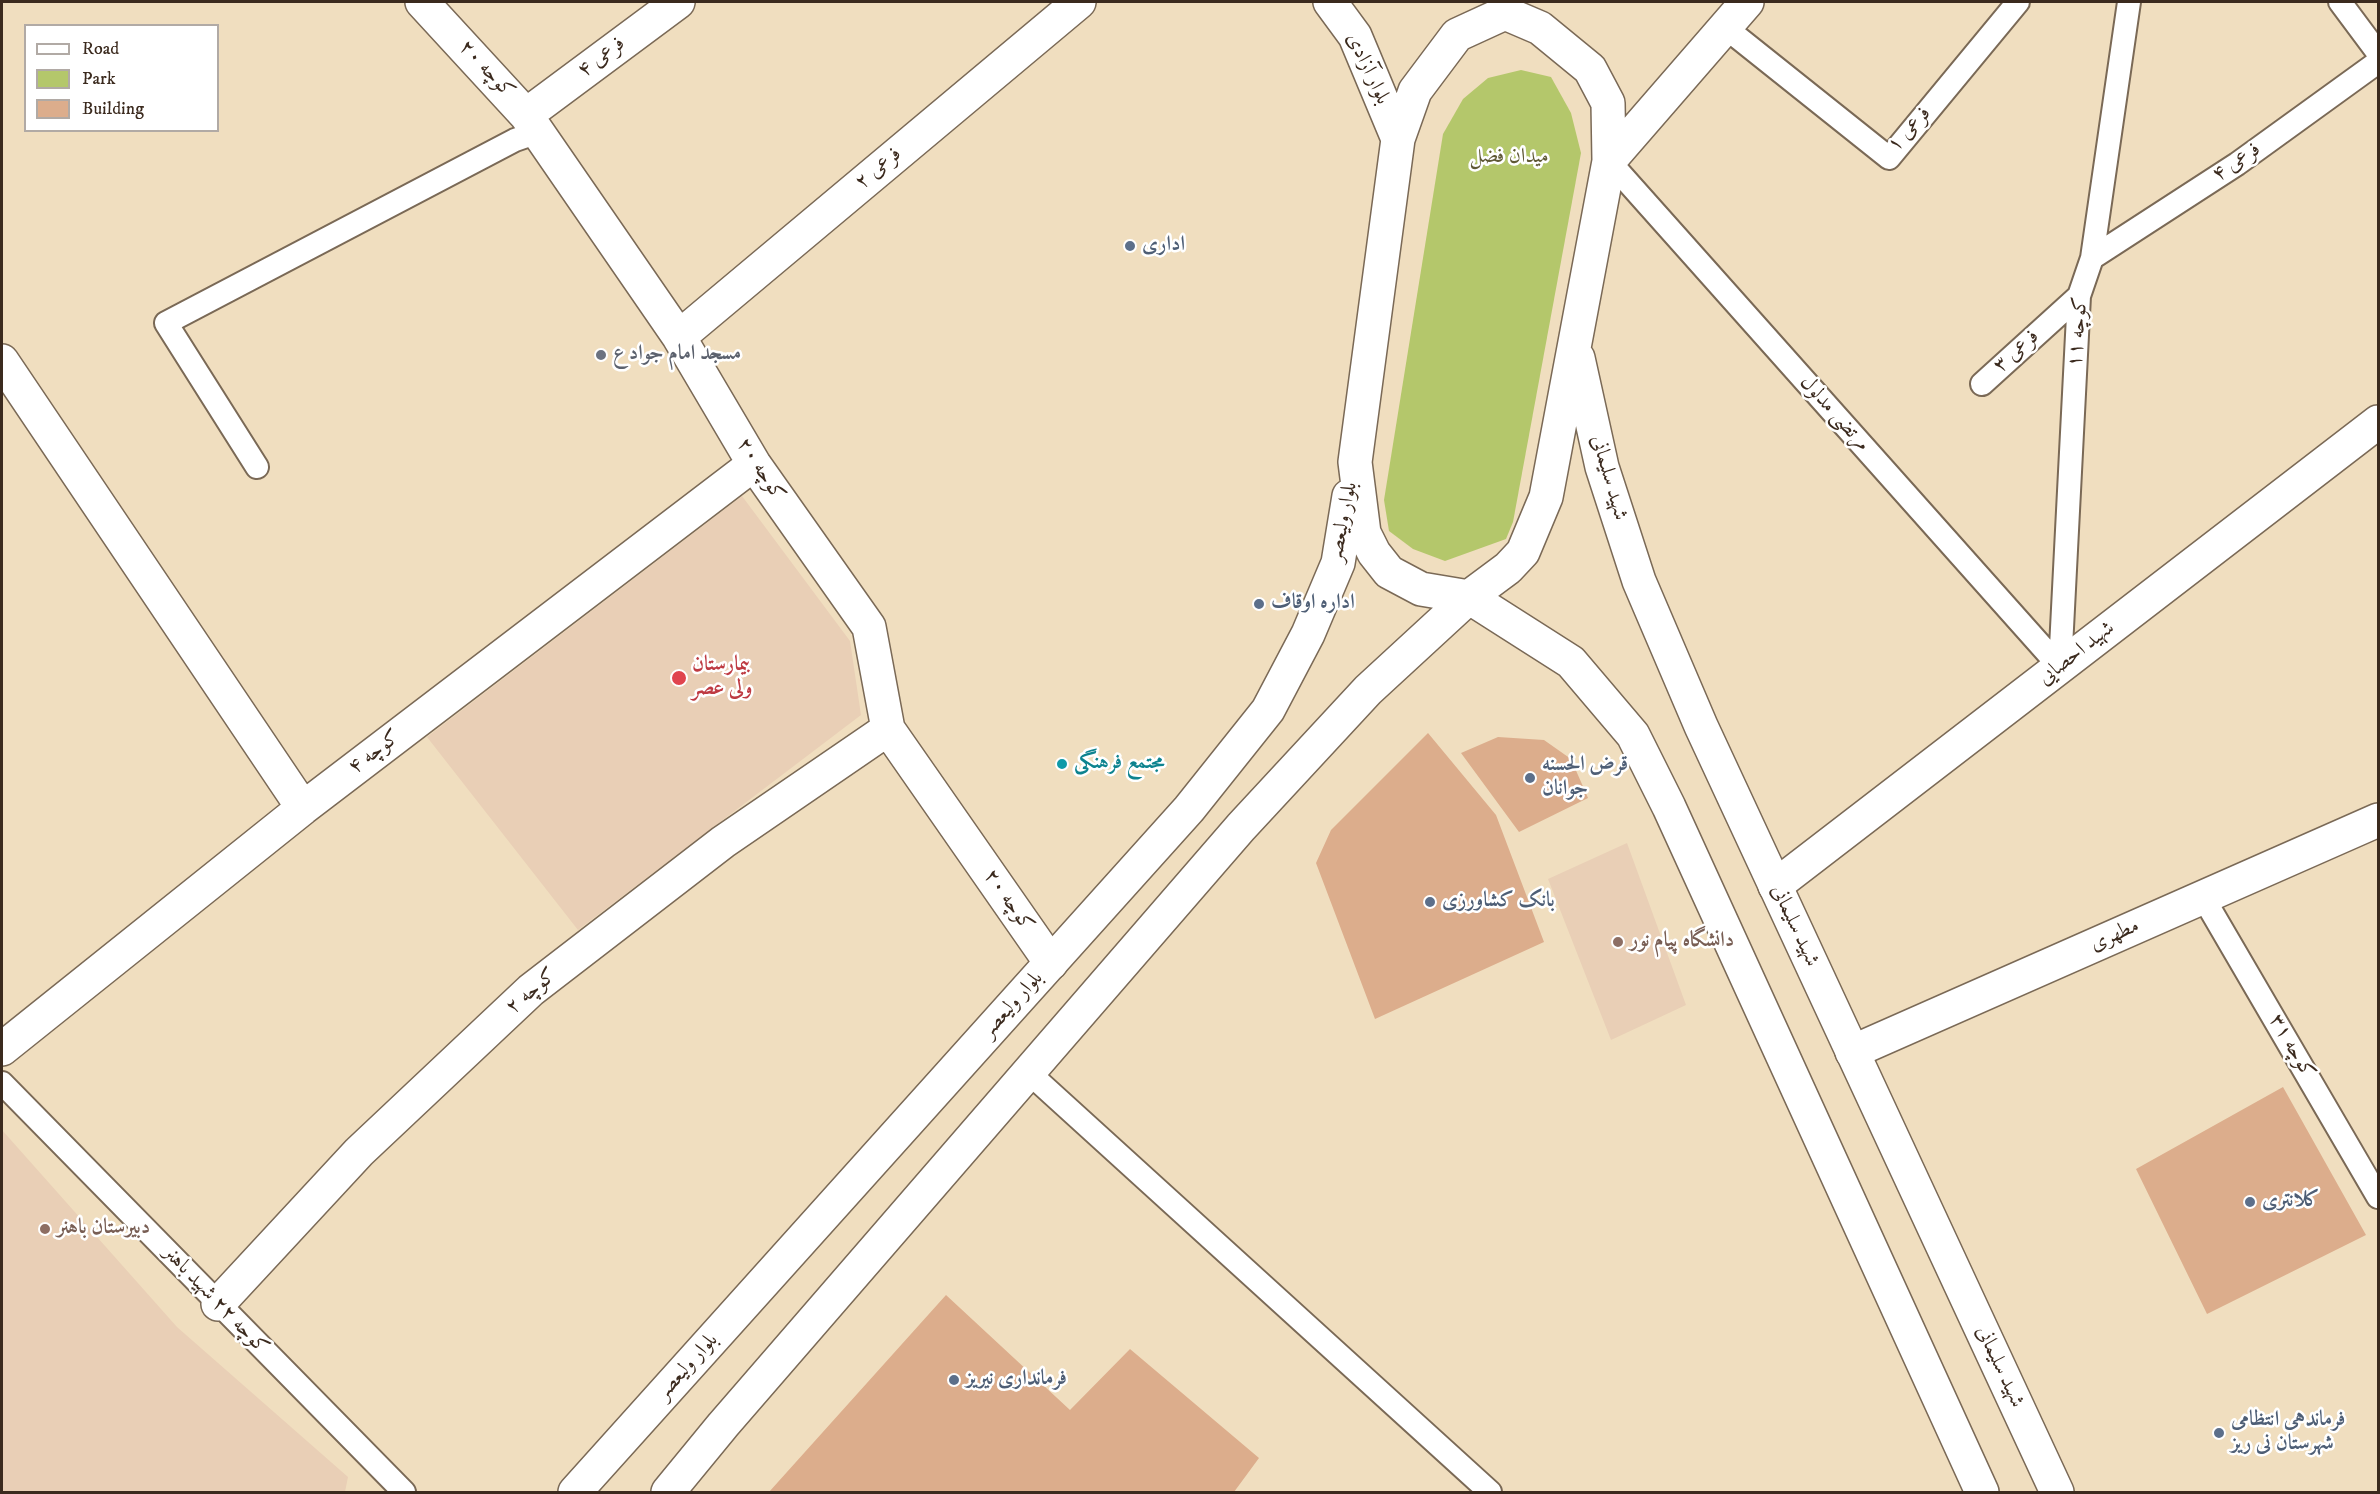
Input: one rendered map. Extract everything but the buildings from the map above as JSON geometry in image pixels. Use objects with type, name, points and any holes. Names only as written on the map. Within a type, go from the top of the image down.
[{"type":"main road","name":"کوچه ۲۰","points":[[422,2],[532,123],[679,337],[754,464],[869,627],[888,729],[1051,963]]},
{"type":"main road","name":"فرعی ۴","points":[[532,123],[678,2]]},
{"type":"main road","name":"فرعی ۲","points":[[679,337],[1078,2]]},
{"type":"main road","name":"بلوار آزادی","points":[[1330,2],[1355,36],[1398,139]]},
{"type":"main road","points":[[1609,161],[1747,2]]},
{"type":"main road","points":[[668,1492],[723,1425],[1241,827],[1360,698],[1469,597],[1508,568],[1523,552],[1546,497],[1609,161],[1608,104],[1590,69],[1540,28],[1504,5],[1457,35],[1416,91],[1398,139],[1355,462],[1364,533],[1374,553],[1389,572],[1421,589],[1469,597],[1572,662],[1633,735],[1669,807],[1982,1492]]},
{"type":"main road","name":"شهید سلیمانی","points":[[1575,344],[1602,467],[1639,581],[1701,726],[2056,1492]]},
{"type":"main road","points":[[2,361],[303,808]]},
{"type":"main road","name":"شهید احصایی","points":[[1776,886],[2379,422]]},
{"type":"main road","name":"بلوار ولیعصر","points":[[575,1492],[1189,809],[1268,710],[1308,634],[1338,563],[1355,462]]},
{"type":"main road","name":"کوچه ۴","points":[[2,1049],[303,808],[754,464]]},
{"type":"main road","name":"کوچه ۲","points":[[218,1304],[359,1152],[531,990],[723,842],[888,729]]},
{"type":"main road","name":"مطهری","points":[[1852,1052],[2379,820]]},
{"type":"lane","name":"فرعی ۱","points":[[1726,28],[1889,158],[2018,2]]},
{"type":"lane","name":"کوچه ۱۱","points":[[2060,667],[2079,296],[2092,258],[2129,2]]},
{"type":"lane","points":[[2340,2],[2379,53]]},
{"type":"lane","name":"فرعی ۴","points":[[2092,258],[2237,164],[2379,62]]},
{"type":"lane","points":[[257,467],[166,323],[515,140],[532,123]]},
{"type":"lane","name":"مرتضی مدلول","points":[[1609,161],[2060,667]]},
{"type":"lane","name":"فرعی ۳","points":[[1982,384],[2079,296]]},
{"type":"lane","name":"کوچه ۳۱","points":[[2203,897],[2379,1197]]},
{"type":"lane","points":[[1028,1072],[1490,1492]]},
{"type":"lane","name":"کوچه ۲۲ شهید باهنر","points":[[2,1083],[404,1492]]},
{"type":"shaded area","name":"بیمارستان ولی عصر","points":[[742,496],[850,641],[861,715],[578,930],[427,737]]},
{"type":"shaded area","name":"دانشگاه پیام نور","points":[[1627,843],[1686,1005],[1611,1040],[1548,879]]},
{"type":"shaded area","name":"دبیرستان باهنر","points":[[2,1130],[177,1327],[348,1477],[345,1492],[2,1492]]},
{"type":"green space","name":"میدان فضل","points":[[1521,70],[1551,77],[1571,113],[1581,153],[1513,522],[1506,539],[1445,561],[1413,549],[1389,531],[1384,500],[1443,134],[1463,99],[1488,78]]},
{"type":"place","name":"اداری","points":[[1130,246]]},
{"type":"place","name":"مسجد امام جواد ع","points":[[601,355]]},
{"type":"place","name":"اداره اوقاف","points":[[1259,604]]},
{"type":"place","name":"بیمارستان ولی عصر","points":[[679,678]]},
{"type":"place","name":"مجتمع فرهنگی","points":[[1062,764]]},
{"type":"place","name":"قرض الحسنه جوانان","points":[[1530,778]]},
{"type":"place","name":"بانک کشاورزی","points":[[1430,902]]},
{"type":"place","name":"دانشگاه پیام نور","points":[[1618,942]]},
{"type":"place","name":"کلانتری","points":[[2250,1202]]},
{"type":"place","name":"دبیرستان باهنر","points":[[45,1229]]},
{"type":"place","name":"فرمانداری نیریز","points":[[954,1380]]},
{"type":"place","name":"فرماندهی انتظامی شهرستان نی ریز","points":[[2219,1433]]}]
